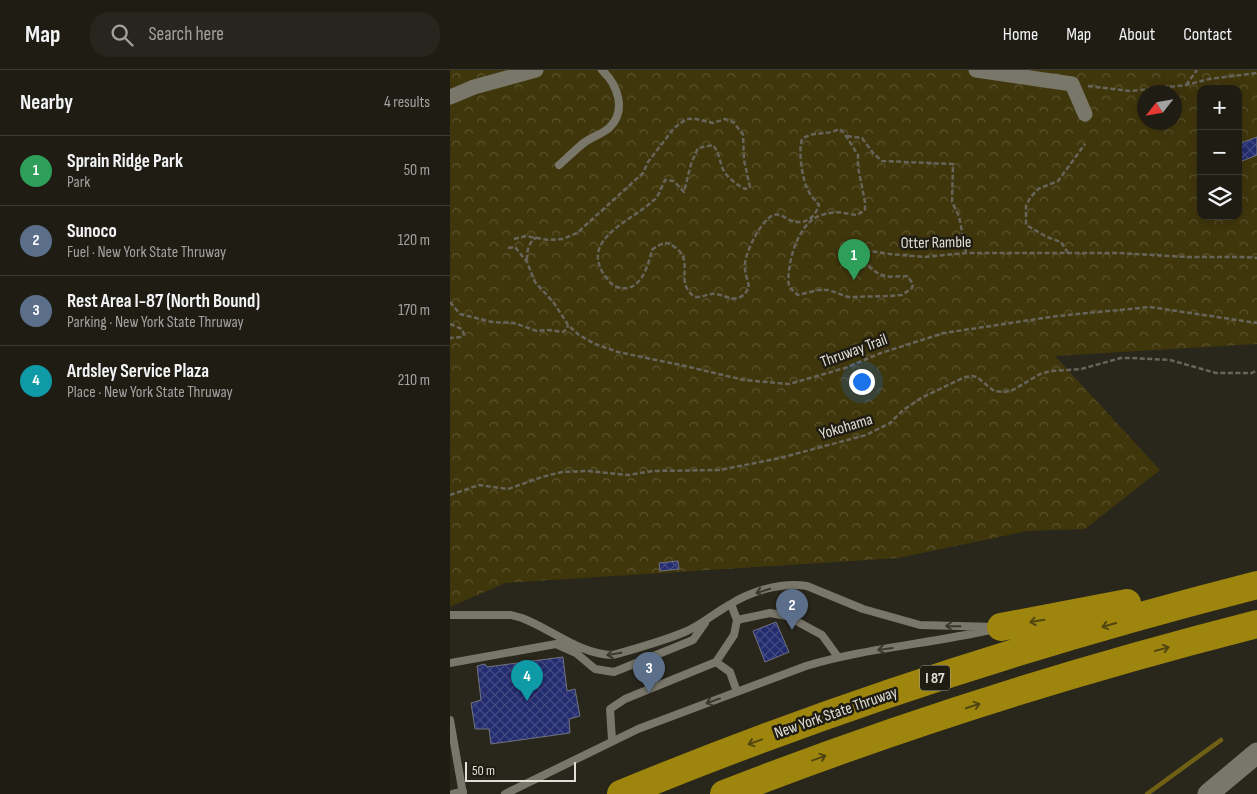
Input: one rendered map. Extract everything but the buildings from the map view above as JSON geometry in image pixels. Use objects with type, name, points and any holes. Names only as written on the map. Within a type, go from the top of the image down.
[{"type":"highway","points":[[1001,627],[1257,580]]},
{"type":"highway","name":"New York State Thruway","points":[[621,794],[793,728],[938,677],[1101,627],[1257,585]]},
{"type":"highway","name":"I 87","points":[[724,794],[834,753],[980,704],[1141,655],[1257,624]]},
{"type":"street","points":[[450,97],[474,87],[536,70]]},
{"type":"street","points":[[976,70],[1072,84],[1085,114]]},
{"type":"street","points":[[1208,794],[1257,753]]},
{"type":"lane","points":[[558,165],[586,142],[609,128],[618,115],[620,103],[617,90],[602,70]]},
{"type":"lane","points":[[450,616],[511,615],[533,622],[590,651],[603,655],[614,655],[684,632],[731,604],[762,590],[797,584],[807,586],[883,615],[920,625],[1001,627]]},
{"type":"lane","points":[[612,740],[610,708],[625,699],[716,662],[734,635],[737,620],[731,604]]},
{"type":"lane","points":[[737,620],[770,613],[787,616],[822,635],[838,657]]},
{"type":"lane","points":[[450,663],[556,644],[576,653],[595,669],[614,672],[693,640],[708,619]]},
{"type":"lane","points":[[505,794],[612,740],[806,666],[865,651],[960,637],[1001,627]]},
{"type":"lane","points":[[716,662],[730,672],[737,692]]},
{"type":"lane","points":[[450,720],[463,793],[452,794]]},
{"type":"path","points":[[1186,85],[1197,70]]},
{"type":"path","points":[[1072,84],[1130,91],[1186,85],[1209,79],[1257,73]]},
{"type":"path","points":[[514,239],[526,236],[548,240],[563,239],[577,233],[642,173],[674,128],[686,119],[696,118],[713,123],[725,119],[733,122],[743,134],[744,160],[750,187],[745,189],[738,186],[724,172],[718,151],[712,145],[698,148],[691,164],[684,192],[674,181],[665,180],[656,199],[605,237],[598,252],[600,269],[611,284],[628,289],[632,287],[643,276],[655,247],[666,243],[671,244],[681,252],[684,258],[686,285],[693,295],[698,297],[709,294],[734,299],[740,298],[749,288],[744,264],[749,248],[765,222],[773,215],[779,214],[792,221],[807,221],[816,214],[818,205],[807,190],[804,181],[800,152],[802,140],[808,135],[834,132],[839,129],[846,136],[862,138],[882,161],[953,164],[952,202],[959,216],[966,253]]},
{"type":"path","name":"Otter Ramble","points":[[846,136],[858,155],[858,167],[865,202],[864,210],[857,215],[845,212],[832,212],[816,217],[809,223],[797,240],[788,266],[789,287],[798,295],[818,290],[829,290],[848,297],[898,296],[912,288],[913,284],[907,276],[881,275],[862,259],[864,252],[870,251],[925,257],[966,253],[1119,253],[1187,257],[1257,258]]},
{"type":"path","points":[[1068,253],[1061,242],[1047,237],[1026,224],[1026,206],[1038,189],[1058,181],[1085,144]]},
{"type":"path","points":[[527,262],[530,242],[537,237]]},
{"type":"path","name":"Thruway Trail","points":[[508,248],[515,247],[527,262],[535,282],[554,304],[568,325],[579,335],[595,344],[618,352],[744,380],[789,384],[846,368],[881,352],[944,332],[1057,316],[1150,306],[1257,323]]},
{"type":"path","points":[[450,302],[460,314],[492,322],[514,323],[538,331],[563,332],[568,325]]},
{"type":"path","points":[[450,324],[462,329],[464,334],[461,337],[450,338]]},
{"type":"path","name":"Yokohama","points":[[450,495],[479,485],[508,489],[542,476],[562,472],[588,471],[628,474],[653,471],[720,470],[780,458],[866,435],[890,423],[902,411],[921,398],[965,377],[977,377],[994,391],[1004,392],[1013,390],[1040,374],[1051,371],[1081,369],[1121,358],[1170,360],[1216,373],[1252,372],[1257,370]]},
{"type":"green space","points":[[450,70],[1257,70],[1257,344],[1055,356],[1160,470],[1085,529],[1027,531],[898,558],[505,583],[450,607]]},
{"type":"waterway","points":[[1147,794],[1221,740]]},
{"type":"place","name":"Sprain Ridge Park","points":[[854,280]]},
{"type":"place","name":"Sunoco","points":[[792,630]]},
{"type":"place","name":"Rest Area I-87 (North Bound)","points":[[649,693]]},
{"type":"place","name":"Ardsley Service Plaza","points":[[527,701]]}]
